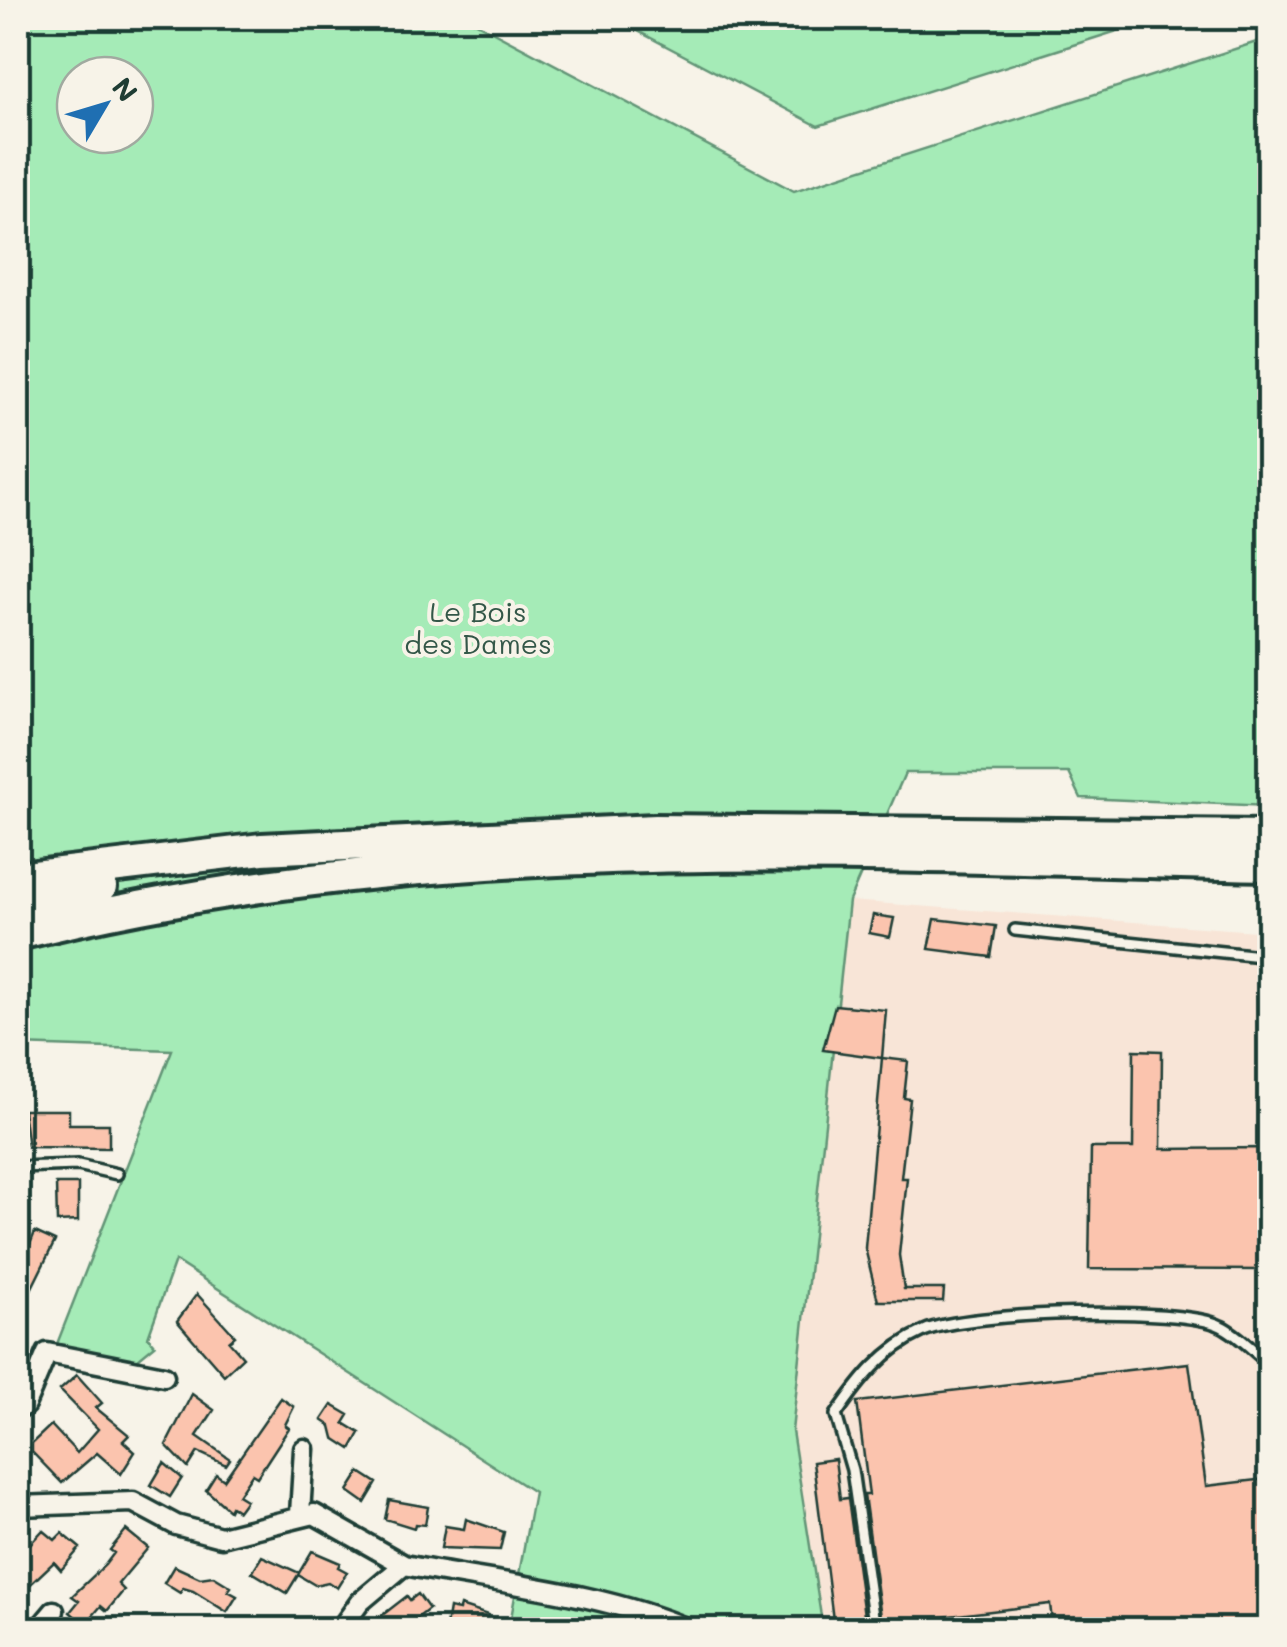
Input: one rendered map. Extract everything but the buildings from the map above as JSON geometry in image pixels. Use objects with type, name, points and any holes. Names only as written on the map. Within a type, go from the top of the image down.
[{"type":"highway","points":[[18,878],[262,849],[655,830],[1270,836]]},
{"type":"highway","points":[[18,905],[214,866],[380,845]]},
{"type":"highway","points":[[25,933],[258,888],[446,867],[588,858],[728,854],[1270,865]]},
{"type":"street","points":[[18,1410],[25,1405],[47,1354],[164,1376]]},
{"type":"street","points":[[300,1514],[304,1449]]},
{"type":"street","points":[[18,1506],[134,1502],[201,1534],[238,1535],[300,1514],[327,1518],[404,1565],[595,1598],[638,1608],[690,1630]]},
{"type":"street","points":[[340,1630],[360,1602],[404,1565]]},
{"type":"street","points":[[38,1630],[54,1611]]},
{"type":"lane","points":[[1015,930],[1270,957]]},
{"type":"lane","points":[[18,1167],[78,1165],[117,1174]]},
{"type":"lane","points":[[874,1630],[852,1470],[836,1414],[870,1366],[924,1331],[958,1321],[1172,1312],[1221,1326],[1270,1364]]},
{"type":"shaded area","points":[[849,901],[1269,932],[1269,1629],[823,1630],[792,1431]]},
{"type":"green space","name":"Le Bois des Dames","points":[[18,18],[467,18],[794,191],[1269,38],[1269,806],[1081,798],[1069,773],[905,773],[849,901],[792,1431],[823,1629],[509,1629],[534,1492],[175,1261],[148,1337],[155,1345],[132,1364],[55,1349],[172,1050],[18,1045]]},
{"type":"green space","points":[[613,18],[1158,18],[818,126]]}]
